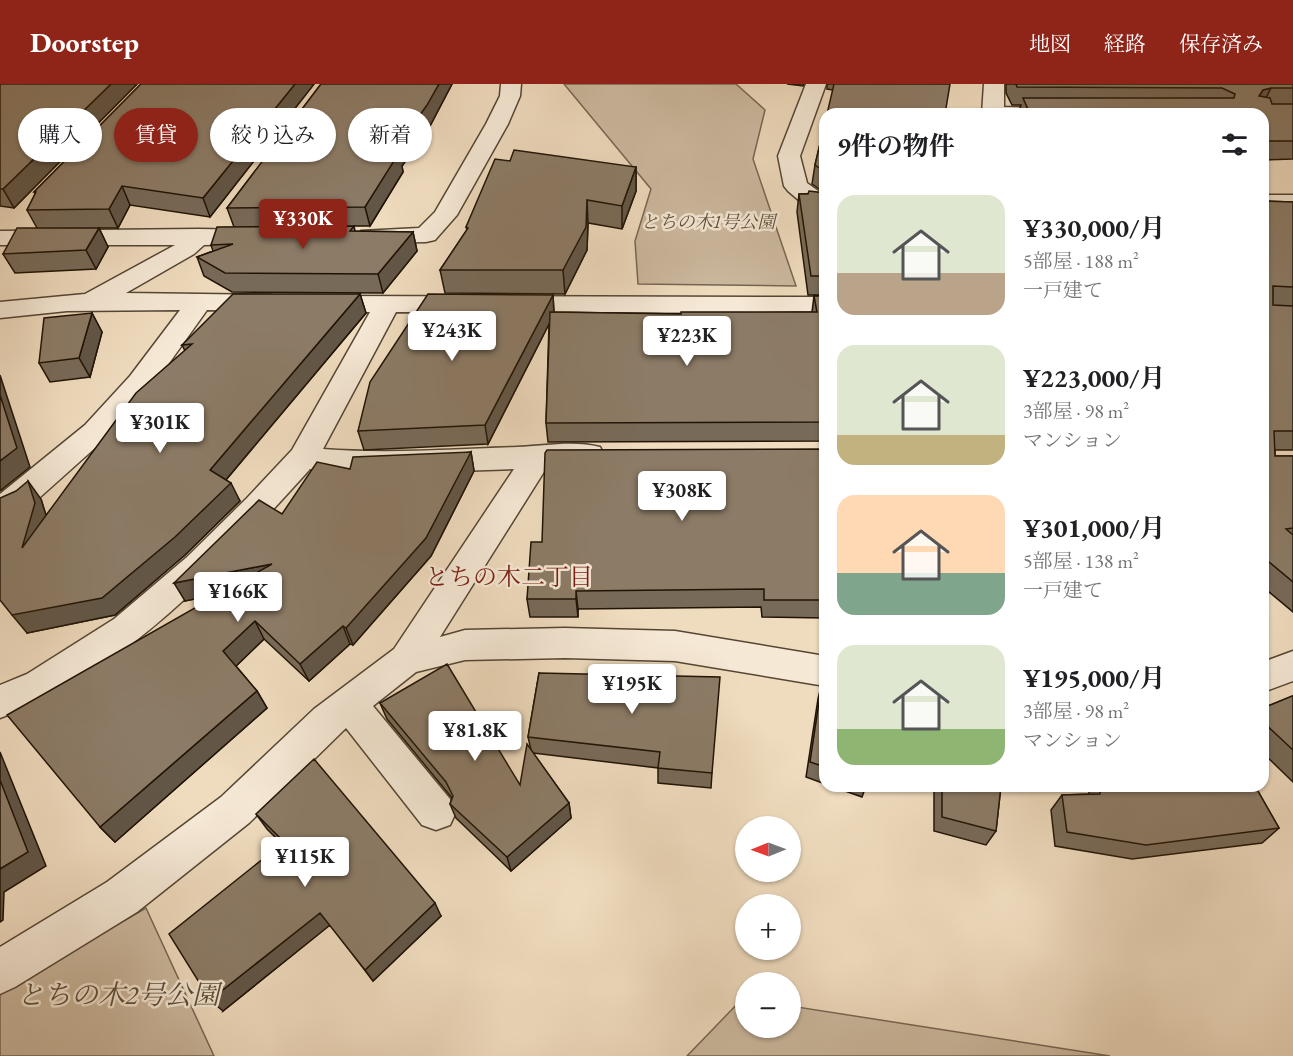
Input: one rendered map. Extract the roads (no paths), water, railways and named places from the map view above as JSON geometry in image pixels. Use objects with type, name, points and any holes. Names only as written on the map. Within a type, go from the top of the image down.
[{"type":"street","points":[[350,236],[426,235],[445,215],[498,124],[510,96],[512,84]]},
{"type":"street","points":[[816,84],[789,156],[796,186],[819,203]]},
{"type":"street","points":[[993,84],[993,108]]},
{"type":"street","points":[[1269,202],[1293,202]]},
{"type":"street","points":[[92,302],[185,249],[205,236],[225,217]]},
{"type":"street","points":[[1,238],[18,220]]},
{"type":"street","points":[[1,238],[285,237]]},
{"type":"street","points":[[0,310],[35,305],[92,302],[819,304]]},
{"type":"street","points":[[0,508],[18,499],[95,432],[140,383],[199,302]]},
{"type":"street","points":[[0,702],[40,686],[126,629],[199,566],[303,458],[333,407],[387,304]]},
{"type":"street","points":[[303,458],[368,463],[539,455],[621,454]]},
{"type":"street","points":[[0,972],[122,897],[235,810],[327,721],[406,660],[539,455]]},
{"type":"street","points":[[406,660],[465,645],[642,645],[675,646],[819,670]]},
{"type":"street","points":[[1269,675],[1293,666]]},
{"type":"street","points":[[349,704],[436,812]]},
{"type":"district","name":"とちの木二丁目","points":[[509,577]]},
{"type":"park label","name":"とちの木1号公園","points":[[708,222]]},
{"type":"park label","name":"とちの木2号公園","points":[[118,995]]}]
